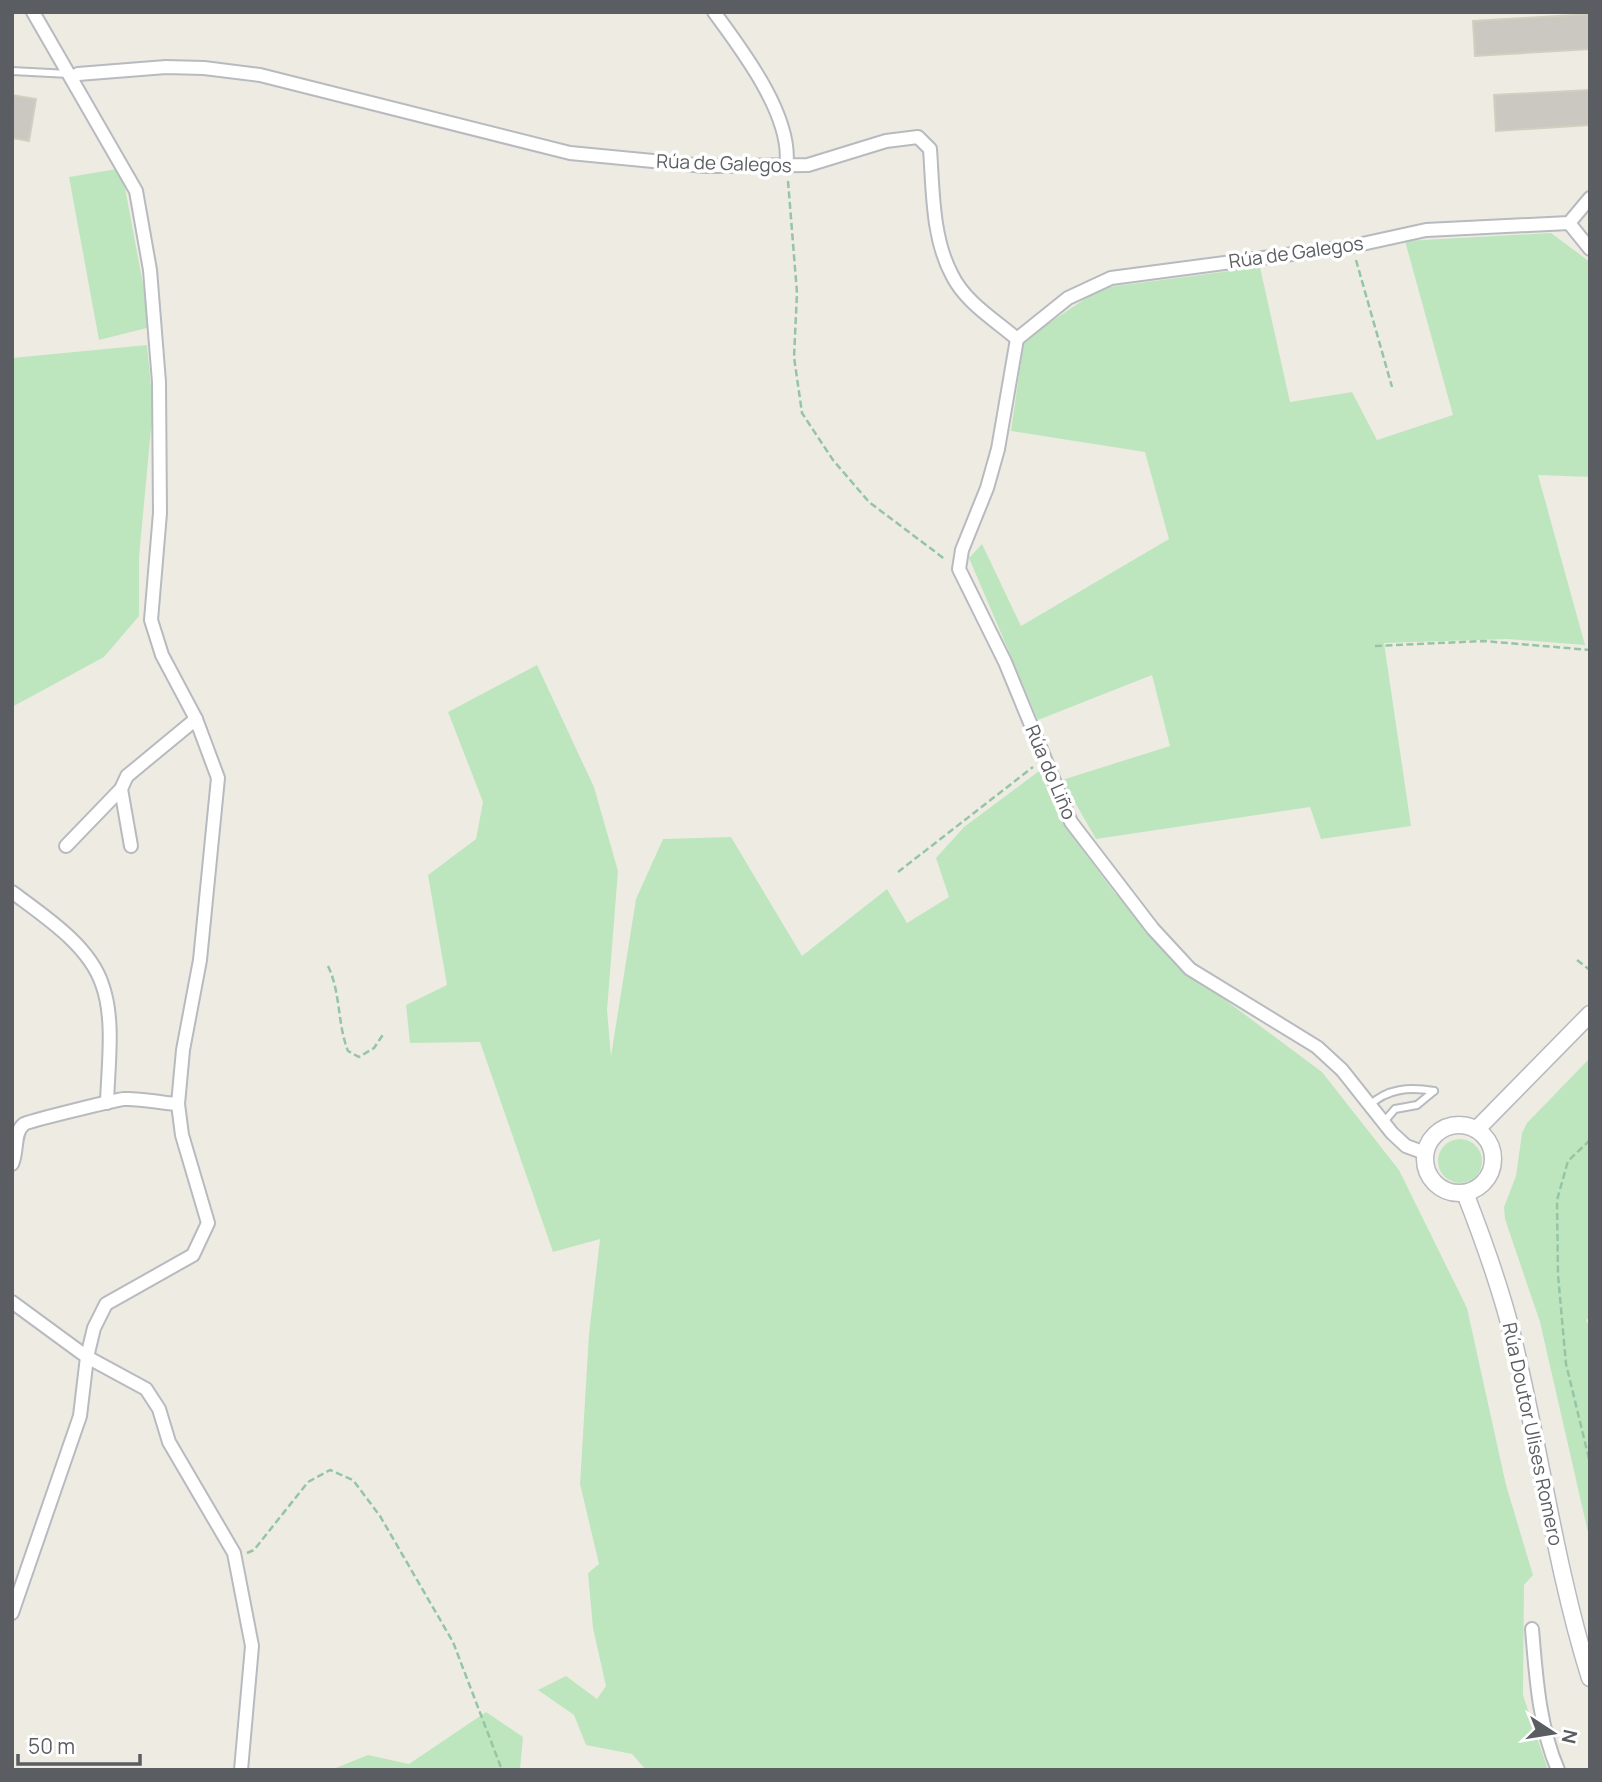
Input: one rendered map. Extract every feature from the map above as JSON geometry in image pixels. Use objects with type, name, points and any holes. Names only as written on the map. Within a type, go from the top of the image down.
[{"type":"street","points":[[12,1613],[80,1416],[87,1357],[94,1328],[106,1304],[193,1255],[208,1223],[182,1135],[178,1104],[183,1049],[200,960],[218,778],[195,719],[162,656],[151,620],[160,513],[159,382],[150,270],[136,191],[33,12]]},
{"type":"street","points":[[714,12],[755,68],[777,116],[788,159],[786,167]]},
{"type":"street","name":"Rúa de Galegos","points":[[70,76],[204,68],[260,75],[570,153],[705,166],[808,165],[910,136],[926,142],[930,149],[940,244],[952,277],[975,304],[1017,339],[1068,298],[1111,278],[1353,246],[1426,230],[1569,223]]},
{"type":"street","points":[[1590,198],[1569,223],[1590,249]]},
{"type":"street","points":[[959,569],[962,550],[983,502],[998,449],[1017,339]]},
{"type":"street","name":"Rúa do Liño","points":[[959,569],[1006,663],[1071,822],[1153,929],[1190,970],[1317,1047],[1342,1070],[1382,1124],[1406,1146],[1425,1153]]},
{"type":"street","points":[[66,846],[121,789],[127,776],[195,719]]},
{"type":"street","points":[[121,789],[131,846]]},
{"type":"street","points":[[12,892],[53,923],[90,962],[102,982],[107,1003],[107,1103]]},
{"type":"street","points":[[1477,1129],[1590,1014]]},
{"type":"street","points":[[12,1164],[15,1133],[23,1125],[40,1116],[71,1113],[123,1099],[178,1104]]},
{"type":"street","points":[[1466,1125],[1477,1129],[1491,1144],[1493,1165],[1483,1183],[1465,1193],[1446,1191],[1432,1180],[1425,1153],[1436,1133],[1445,1127],[1466,1125]]},
{"type":"street","name":"Rúa Doutor Ulises Romero","points":[[1465,1193],[1490,1257],[1511,1332],[1568,1594],[1590,1678]]},
{"type":"street","points":[[12,1302],[87,1357],[146,1389],[159,1409],[169,1442],[234,1553],[241,1579],[244,1619],[252,1646],[241,1770]]},
{"type":"street","points":[[1532,1629],[1535,1673],[1549,1748],[1558,1770]]},
{"type":"lane","points":[[12,71],[70,76]]},
{"type":"lane","points":[[1369,1106],[1380,1095],[1396,1090],[1434,1091],[1417,1105],[1395,1109],[1382,1124]]},
{"type":"path","points":[[786,167],[797,293],[794,357],[802,413],[832,460],[869,502],[911,537],[959,569]]},
{"type":"path","points":[[1353,246],[1392,387]]},
{"type":"path","points":[[1375,646],[1484,641],[1590,650]]},
{"type":"path","points":[[898,872],[1029,769],[1046,762]]},
{"type":"path","points":[[1577,960],[1590,970]]},
{"type":"path","points":[[328,966],[337,984],[338,1012],[348,1051],[359,1057],[374,1048],[384,1033]]},
{"type":"path","points":[[1590,1140],[1568,1161],[1557,1200],[1558,1275],[1566,1364],[1590,1463]]},
{"type":"path","points":[[234,1553],[254,1550],[308,1482],[318,1475],[330,1470],[353,1480],[380,1516],[453,1642],[502,1770]]},
{"type":"green space","points":[[117,169],[125,188],[151,327],[99,340],[69,177]]},
{"type":"green space","points":[[1551,233],[1590,262],[1590,477],[1538,475],[1585,645],[1507,639],[1384,643],[1411,826],[1321,839],[1310,807],[1096,839],[1062,780],[1170,746],[1152,675],[1038,720],[969,558],[982,544],[1021,626],[1169,539],[1145,452],[1011,431],[1024,340],[1101,288],[1260,267],[1290,402],[1352,392],[1377,440],[1453,415],[1405,241]]},
{"type":"green space","points":[[147,345],[153,408],[139,557],[139,616],[104,657],[12,707],[12,358]]},
{"type":"green space","points":[[537,665],[594,787],[618,871],[607,1010],[611,1056],[636,899],[663,839],[731,837],[802,956],[887,889],[907,923],[949,897],[936,858],[964,827],[1039,771],[1061,821],[1114,892],[1193,976],[1322,1072],[1399,1170],[1467,1308],[1506,1485],[1533,1575],[1524,1585],[1523,1695],[1548,1770],[646,1770],[632,1754],[586,1745],[574,1715],[538,1690],[566,1676],[597,1699],[606,1686],[593,1628],[588,1573],[599,1564],[580,1484],[589,1334],[600,1239],[553,1252],[480,1042],[410,1043],[406,1005],[447,985],[428,875],[476,839],[483,802],[448,712]]},
{"type":"green space","points":[[1590,1058],[1590,1317],[1586,1320],[1590,1327],[1590,1541],[1540,1322],[1505,1219],[1504,1207],[1516,1176],[1522,1133],[1527,1123]]},
{"type":"green space","points":[[1460,1139],[1469,1140],[1476,1145],[1481,1152],[1481,1170],[1476,1177],[1469,1182],[1460,1183],[1451,1182],[1444,1177],[1439,1170],[1438,1161],[1439,1152],[1444,1145],[1451,1140]]},
{"type":"green space","points":[[486,1712],[523,1737],[520,1770],[331,1770],[368,1755],[409,1764]]},
{"type":"building","points":[[1590,14],[1590,49],[1475,56],[1473,21]]},
{"type":"building","points":[[1590,90],[1590,125],[1496,131],[1494,95]]},
{"type":"building","points":[[12,95],[36,99],[29,141],[12,138]]}]
